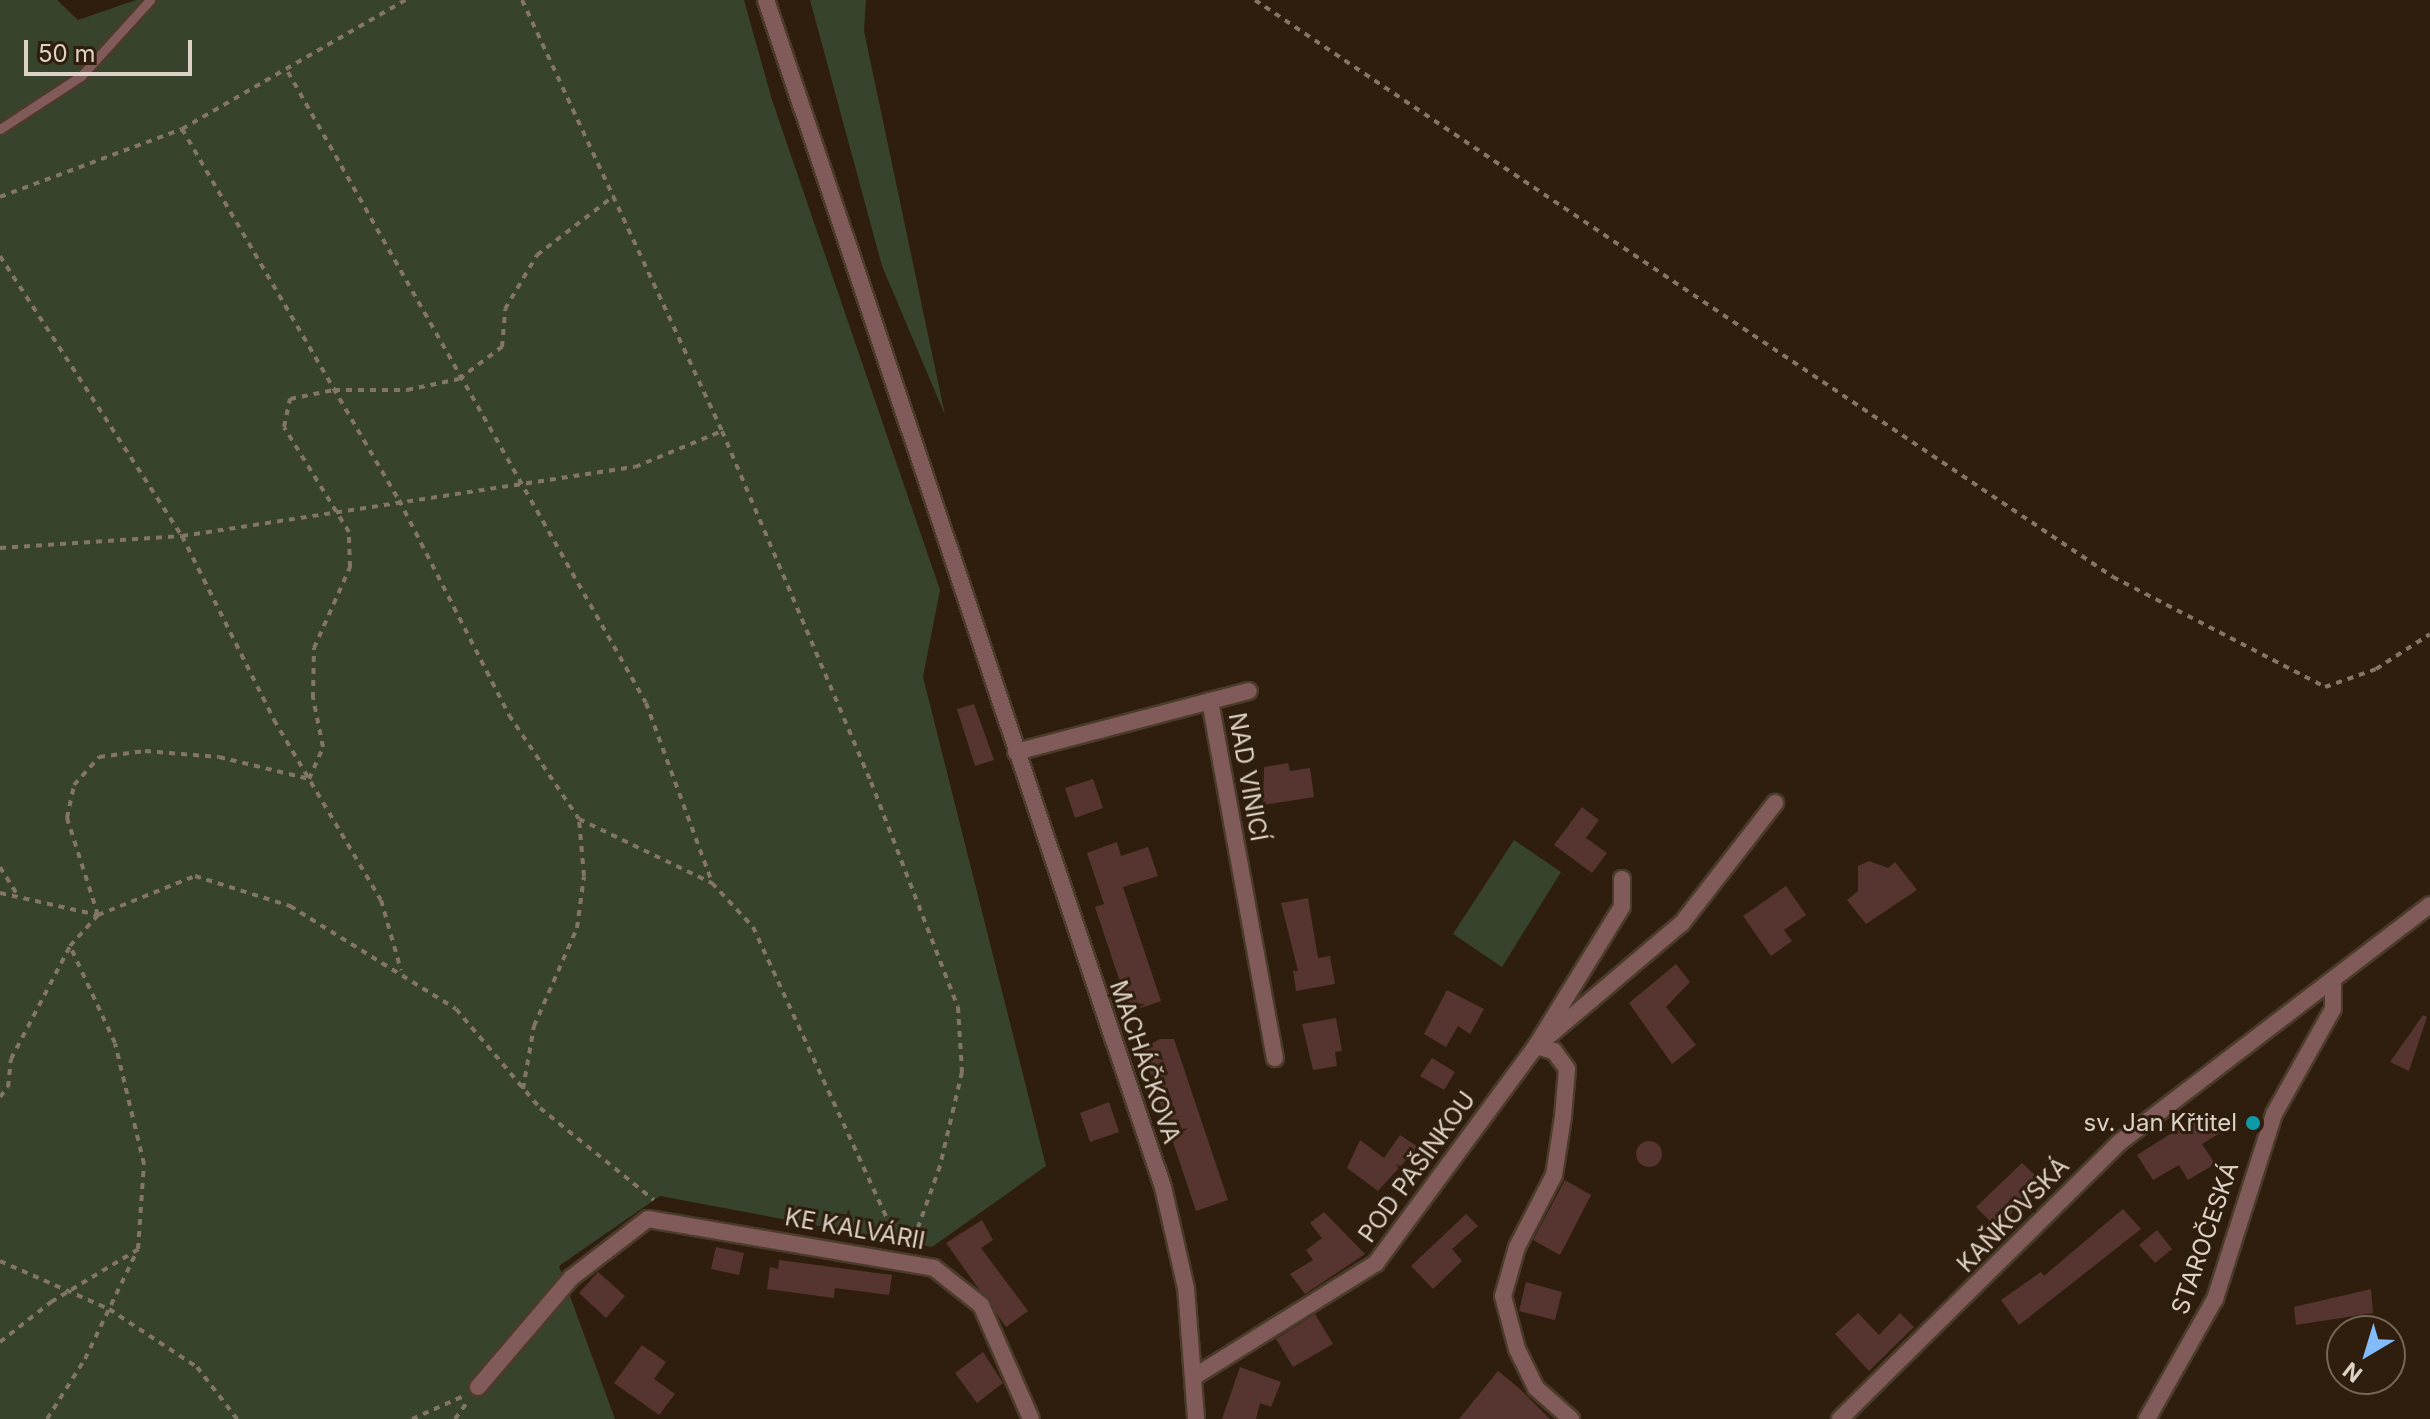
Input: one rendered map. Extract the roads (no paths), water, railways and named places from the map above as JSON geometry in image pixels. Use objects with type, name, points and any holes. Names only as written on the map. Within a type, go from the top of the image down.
[{"type":"street","name":"MACHÁČKOVA","points":[[766,0],[1163,1187],[1197,1375],[1196,1419]]},
{"type":"street","points":[[1210,701],[1249,691]]},
{"type":"street","name":"NAD VINICÍ","points":[[1016,752],[1210,701],[1275,1058]]},
{"type":"street","name":"POD PAŠINKOU","points":[[1536,1046],[1631,973],[1682,923],[1775,803]]},
{"type":"street","name":"POD PAŠINKOU","points":[[1197,1375],[1376,1263],[1536,1046],[1622,907],[1622,879]]},
{"type":"street","name":"KAŇKOVSKÁ","points":[[1840,1419],[2120,1142],[2430,905]]},
{"type":"street","name":"STAROČESKÁ","points":[[2147,1419],[2215,1299],[2274,1114],[2333,1009],[2340,976]]},
{"type":"street","points":[[1536,1046],[1554,1051],[1567,1069],[1563,1117],[1554,1175],[1517,1247],[1503,1296],[1517,1349],[1536,1388],[1571,1419]]},
{"type":"street","name":"KE KALVÁRII","points":[[478,1387],[571,1278],[648,1219],[906,1259],[961,1284],[981,1305],[1031,1419]]},
{"type":"lane","points":[[0,129],[81,76],[150,0]]},
{"type":"place","name":"sv. Jan Křtitel","points":[[2253,1123]]}]
